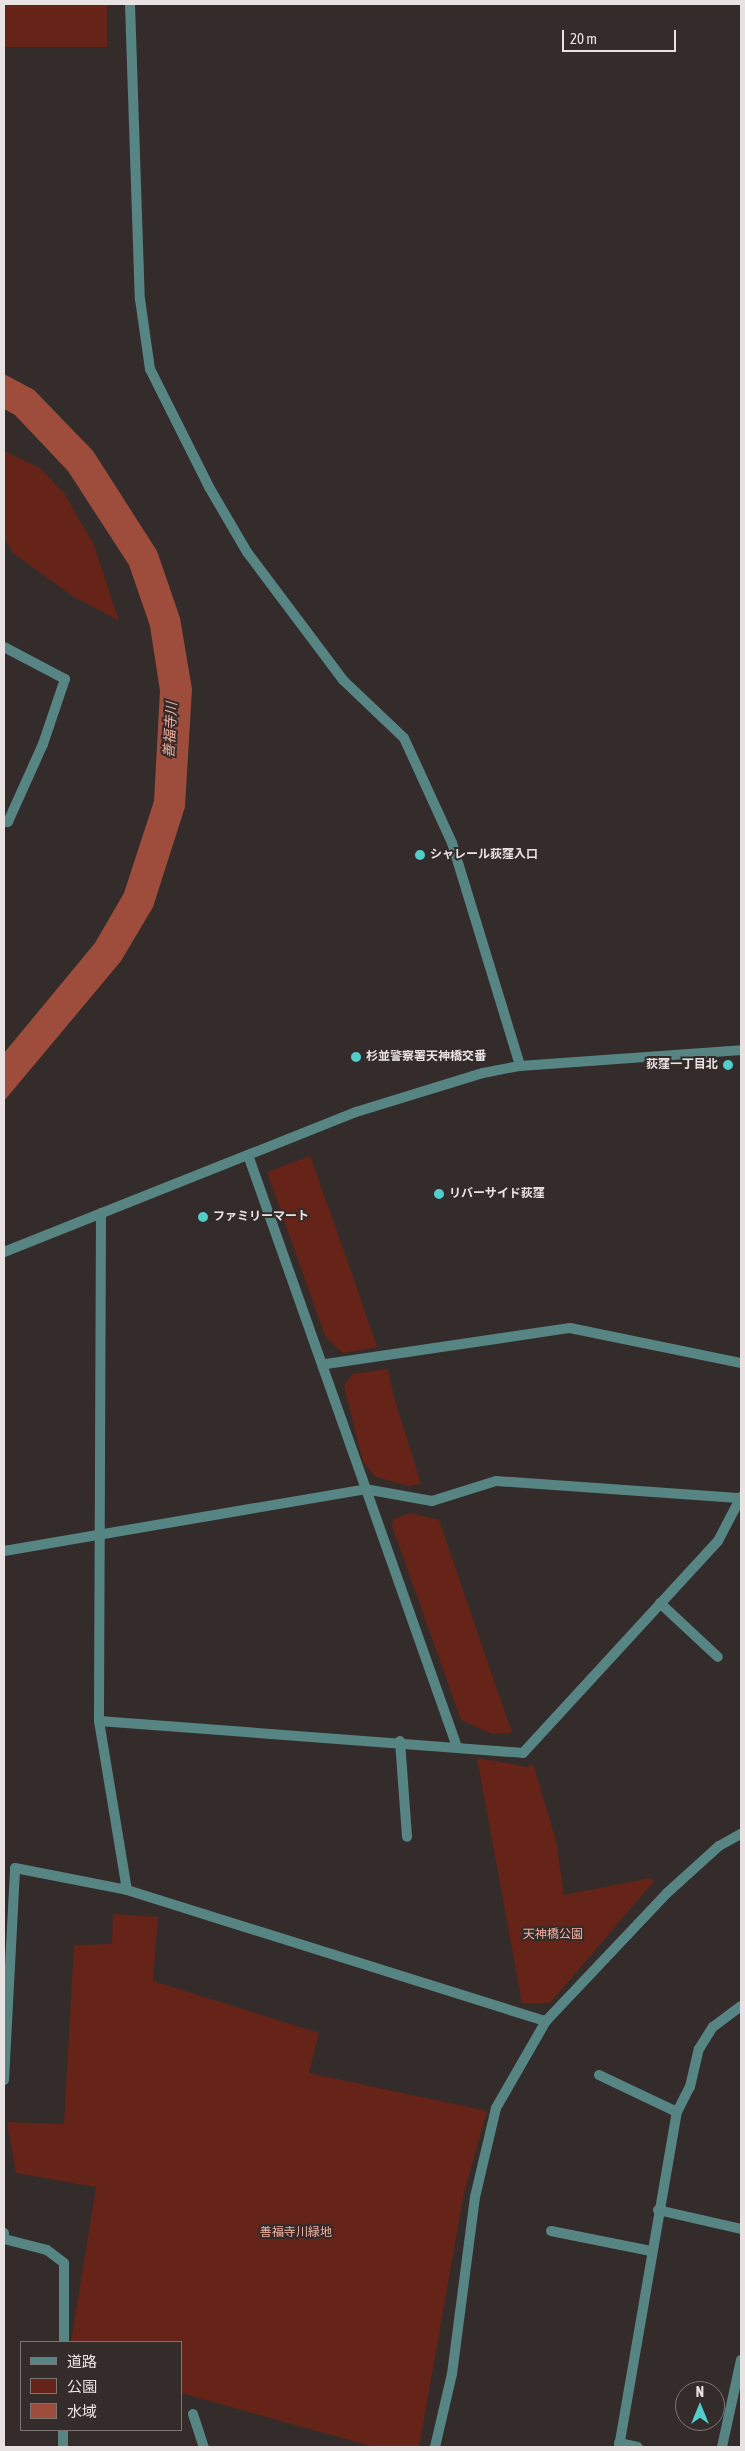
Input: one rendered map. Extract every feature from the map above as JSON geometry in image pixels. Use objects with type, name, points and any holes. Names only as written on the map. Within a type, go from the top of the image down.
[{"type":"street","points":[[130,4],[140,299],[150,369],[209,487],[253,561],[343,680],[404,738],[452,844],[520,1066]]},
{"type":"street","points":[[4,647],[65,679],[43,744],[8,822],[4,822]]},
{"type":"street","points":[[4,1252],[356,1112],[520,1066],[741,1050]]},
{"type":"street","points":[[248,1155],[326,1364],[365,1489],[456,1744]]},
{"type":"street","points":[[101,1213],[102,1532],[96,1632],[98,1721],[127,1890]]},
{"type":"street","points":[[326,1364],[570,1328],[741,1363]]},
{"type":"street","points":[[4,1552],[102,1532],[365,1489],[432,1501],[496,1480],[741,1497],[718,1541],[523,1753],[456,1744],[98,1721]]},
{"type":"street","points":[[660,1603],[718,1657]]},
{"type":"street","points":[[400,1741],[406,1837]]},
{"type":"street","points":[[435,2447],[452,2374],[474,2197],[496,2108],[546,2021],[667,1894],[719,1846],[741,1834]]},
{"type":"street","points":[[4,2080],[15,1868],[127,1890],[546,2021]]},
{"type":"street","points":[[638,2447],[619,2445],[658,2210],[677,2112],[690,2087],[698,2049],[714,2027],[741,2006]]},
{"type":"street","points":[[599,2075],[677,2112]]},
{"type":"street","points":[[658,2210],[741,2229]]},
{"type":"street","points":[[551,2231],[651,2251]]},
{"type":"street","points":[[4,2233],[4,2239],[47,2250],[64,2263],[64,2341]]},
{"type":"street","points":[[722,2447],[741,2360]]},
{"type":"street","points":[[193,2414],[204,2447]]},
{"type":"street","points":[[63,2431],[63,2447]]},
{"type":"green space","points":[[5,4],[107,4],[107,47],[5,47]]},
{"type":"green space","points":[[4,451],[40,468],[64,493],[94,545],[119,621],[71,595],[13,553],[4,538]]},
{"type":"green space","points":[[310,1156],[377,1347],[343,1353],[325,1336],[267,1172]]},
{"type":"green space","points":[[388,1369],[394,1397],[421,1484],[409,1486],[376,1477],[363,1462],[344,1386],[352,1374]]},
{"type":"green space","points":[[411,1513],[439,1520],[512,1733],[492,1734],[461,1720],[392,1526],[394,1519]]},
{"type":"green space","name":"天神橋公園","points":[[477,1758],[528,1767],[533,1764],[556,1840],[564,1895],[650,1878],[654,1881],[550,2003],[522,2003]]},
{"type":"green space","name":"善福寺川緑地","points":[[113,1914],[158,1917],[153,1981],[319,2033],[309,2073],[487,2111],[464,2193],[419,2447],[374,2447],[182,2393],[182,2341],[71,2341],[96,2187],[16,2173],[7,2122],[64,2124],[74,1945],[112,1944]]},
{"type":"water","name":"善福寺川","points":[[4,374],[34,390],[93,451],[157,551],[180,618],[192,689],[185,807],[153,907],[121,961],[4,1101],[4,1053],[95,943],[124,893],[154,801],[160,691],[150,626],[129,565],[68,471],[15,415],[4,409]]},
{"type":"place","name":"シャレール荻窪入口","points":[[420,855]]},
{"type":"place","name":"杉並警察署天神橋交番","points":[[356,1057]]},
{"type":"place","name":"荻窪一丁目北","points":[[728,1065]]},
{"type":"place","name":"リバーサイド荻窪","points":[[439,1194]]},
{"type":"place","name":"ファミリーマート","points":[[203,1217]]}]
